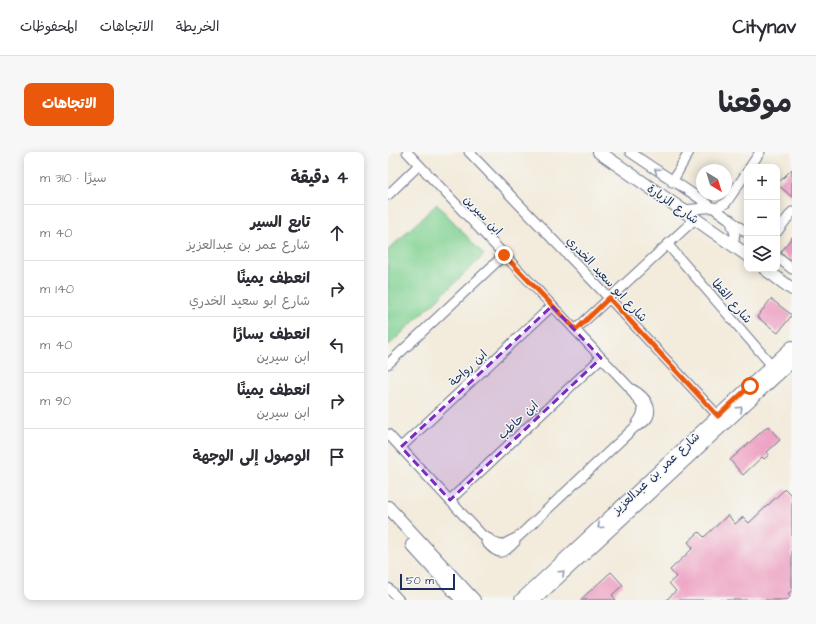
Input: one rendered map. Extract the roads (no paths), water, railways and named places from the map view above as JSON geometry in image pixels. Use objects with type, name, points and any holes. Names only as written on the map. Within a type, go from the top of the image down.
[{"type":"street","name":"ابن سيرين","points":[[388,434],[482,535],[492,549],[499,552],[506,551],[518,537],[635,427],[644,411],[642,405],[630,388],[407,152]]},
{"type":"street","name":"شارع ابو سعيد الخدري","points":[[470,152],[609,298],[721,420]]},
{"type":"street","name":"شارع الزبارة","points":[[599,152],[744,253]]},
{"type":"street","name":"شارع الزبارة","points":[[630,152],[672,182],[716,209],[744,231]]},
{"type":"street","points":[[672,182],[689,152]]},
{"type":"street","points":[[752,164],[760,152]]},
{"type":"street","points":[[388,195],[419,165]]},
{"type":"street","points":[[681,210],[716,209],[726,203],[744,176]]},
{"type":"street","points":[[726,203],[727,211],[735,234],[733,245]]},
{"type":"street","points":[[780,228],[792,212]]},
{"type":"street","points":[[576,330],[695,220]]},
{"type":"street","name":"شارع القطا","points":[[668,244],[776,369]]},
{"type":"street","points":[[388,364],[504,255]]},
{"type":"street","points":[[780,259],[792,269]]},
{"type":"street","points":[[769,272],[792,289]]},
{"type":"street","name":"ابن رواحة","points":[[401,447],[552,306]]},
{"type":"street","name":"شارع عمر بن عبدالعزيز","points":[[521,600],[776,369],[792,347]]},
{"type":"street","name":"ابن حاطب","points":[[450,500],[601,358]]},
{"type":"street","name":"شارع عمر بن عبدالعزيز","points":[[776,369],[792,361]]},
{"type":"street","name":"شارع عمر بن عبدالعزيز","points":[[534,600],[721,420]]},
{"type":"street","points":[[388,507],[474,600]]},
{"type":"street","points":[[388,519],[462,600]]},
{"type":"street","points":[[388,588],[399,600]]}]
